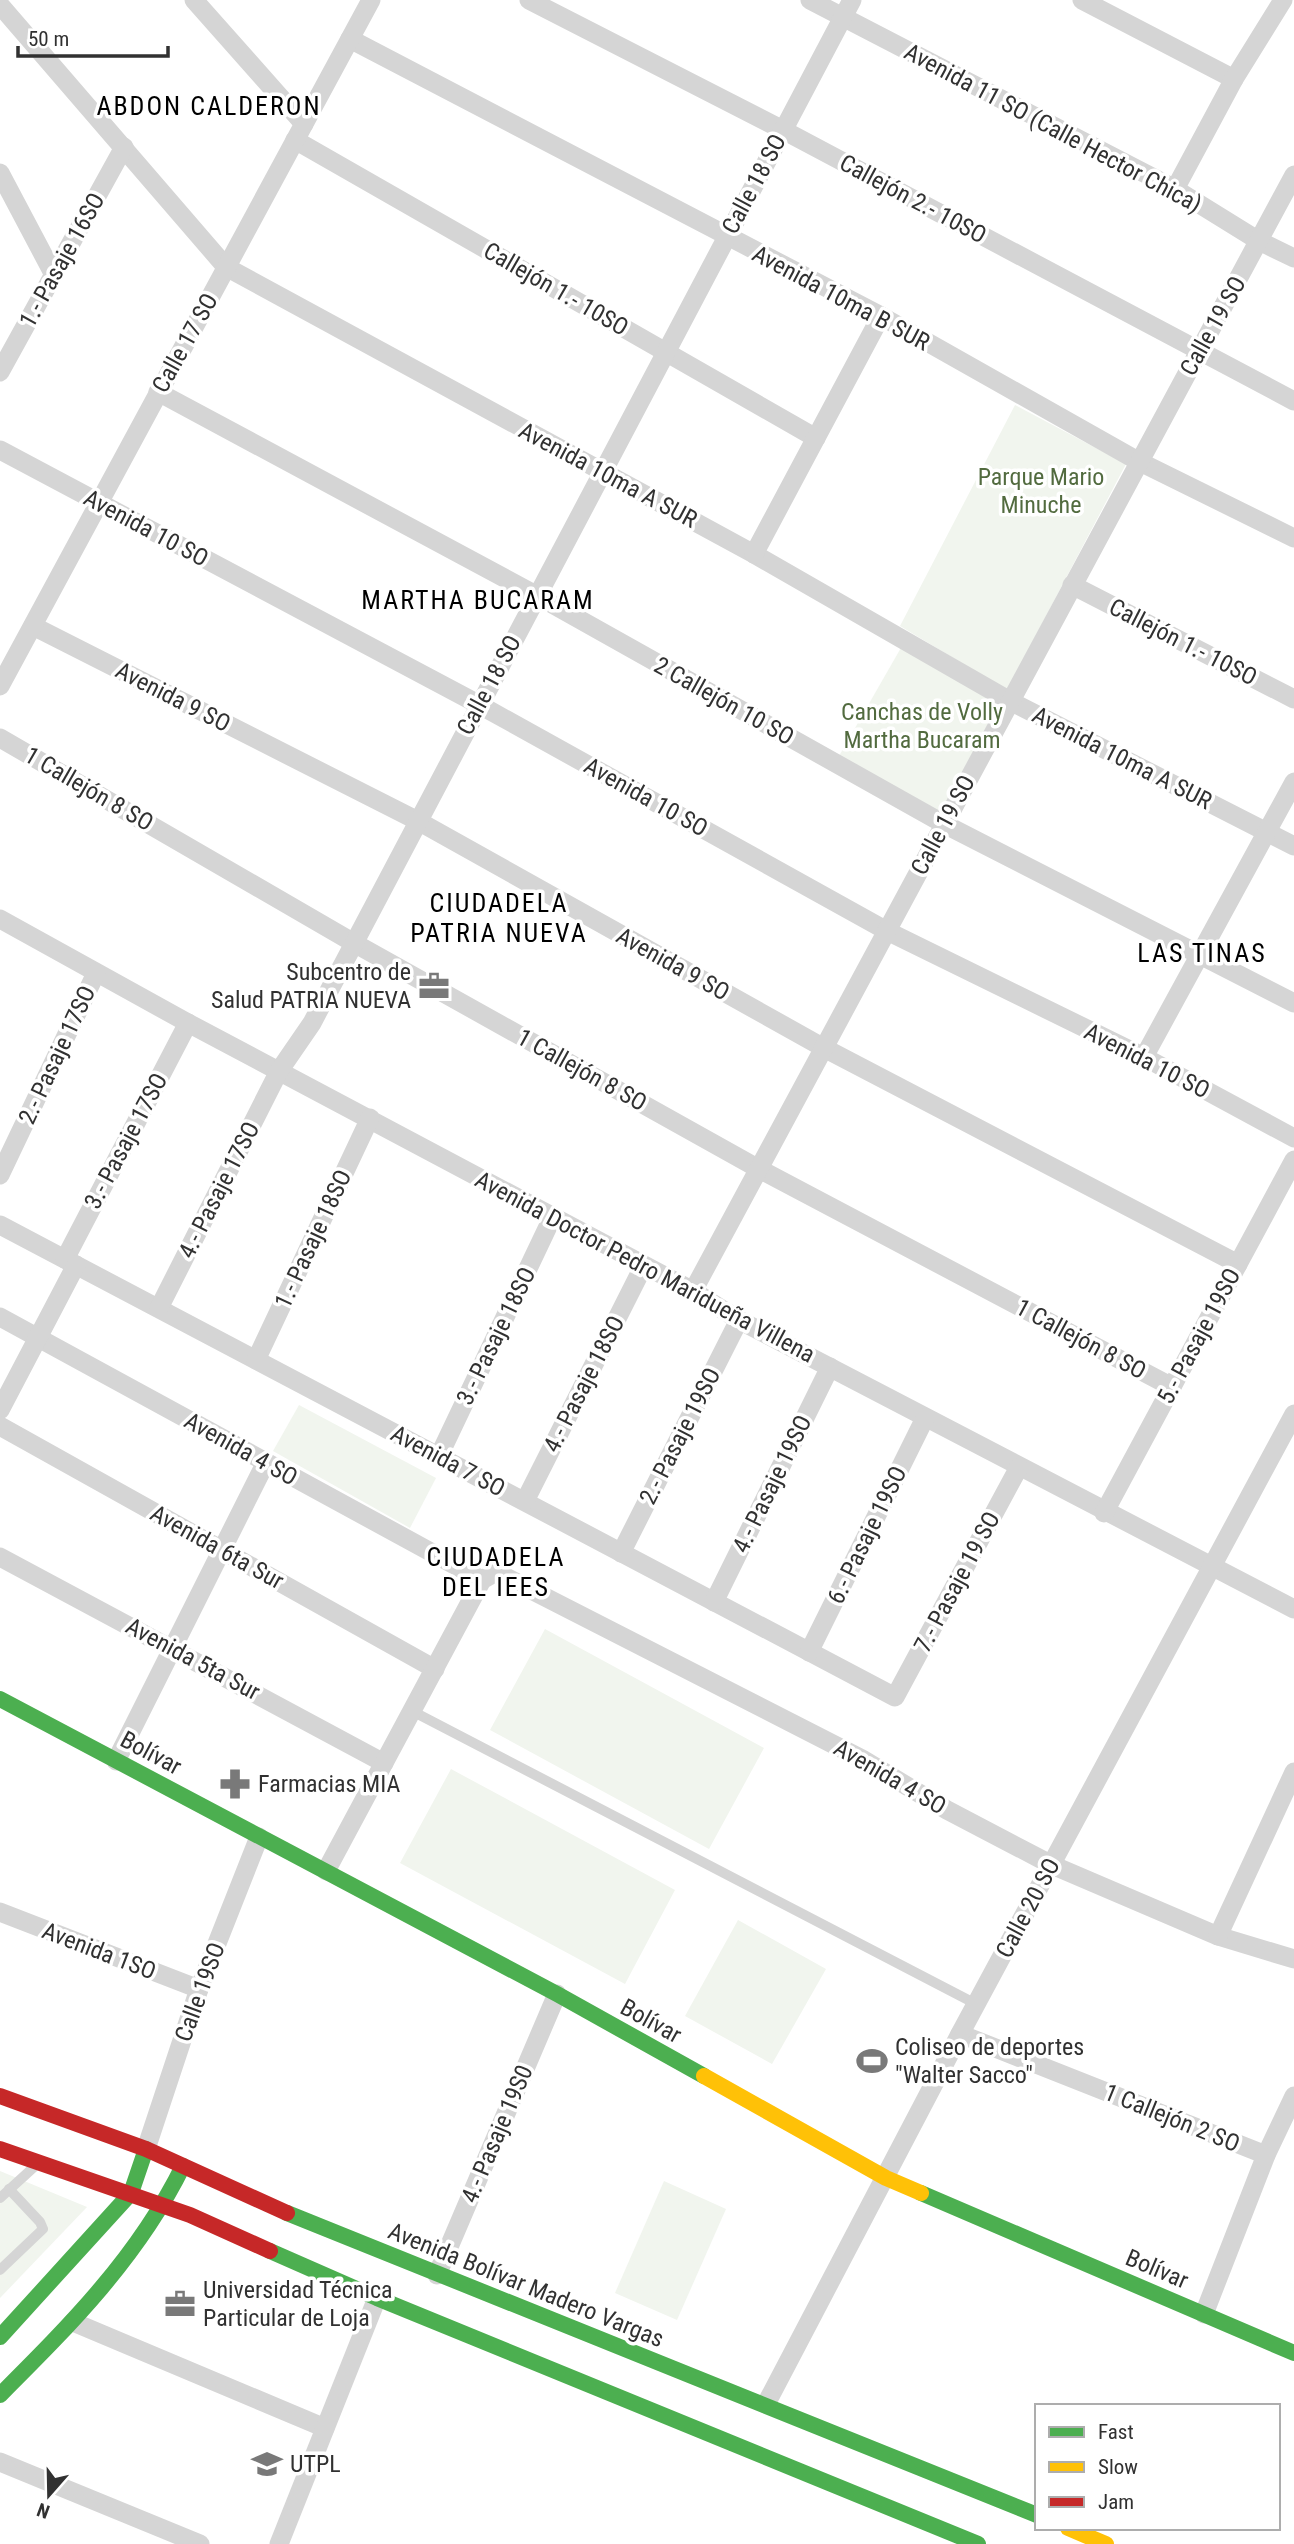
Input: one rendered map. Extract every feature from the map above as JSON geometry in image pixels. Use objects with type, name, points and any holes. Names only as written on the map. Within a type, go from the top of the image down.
[{"type":"main road","name":"Bolívar","points":[[0,1699],[556,1994],[886,2178],[1294,2353]]},
{"type":"main road","name":"Avenida Bolívar Madero Vargas","points":[[0,2096],[146,2149],[325,2230],[766,2404],[1035,2514]]},
{"type":"main road","points":[[0,2149],[165,2206],[377,2298],[978,2544]]},
{"type":"main road","points":[[0,2337],[10,2320],[131,2193],[146,2149]]},
{"type":"main road","points":[[0,2395],[107,2288],[165,2206],[183,2166]]},
{"type":"main road","points":[[1073,2530],[1106,2544]]},
{"type":"street","name":"Callejón 1.- 10SO","points":[[194,0],[299,132],[665,352],[816,438]]},
{"type":"street","name":"Calle 17 SO","points":[[0,686],[97,502],[371,0]]},
{"type":"street","name":"Callejón 2.- 10SO","points":[[529,0],[783,130],[1294,401]]},
{"type":"street","name":"Avenida 11 SO (Calle Hector Chica)","points":[[810,0],[1175,189],[1259,241],[1294,258]]},
{"type":"street","name":"Calle 18 SO","points":[[279,1071],[313,1023],[478,704],[852,0]]},
{"type":"street","points":[[1082,0],[1234,79]]},
{"type":"street","points":[[1175,189],[1234,79],[1283,0]]},
{"type":"street","name":"Avenida 10ma A SUR","points":[[0,5],[226,267],[754,554],[1010,701],[1294,846]]},
{"type":"street","name":"Avenida 10ma B SUR","points":[[350,40],[881,316],[1138,461],[1294,538]]},
{"type":"street","name":"1.- Pasaje 16SO","points":[[0,372],[124,147]]},
{"type":"street","points":[[0,173],[54,275]]},
{"type":"street","name":"Calle 19 SO","points":[[693,1291],[1294,175]]},
{"type":"street","points":[[754,554],[881,316]]},
{"type":"street","name":"2 Callejón 10 SO","points":[[158,392],[536,595],[944,824],[1202,953],[1294,1003]]},
{"type":"street","name":"Avenida 10 SO","points":[[0,450],[478,704],[887,930],[1144,1058],[1294,1138]]},
{"type":"street","name":"Callejón 1.- 10SO","points":[[1072,585],[1294,699]]},
{"type":"street","name":"Avenida 9 SO","points":[[33,626],[418,821],[824,1048],[1238,1264]]},
{"type":"street","name":"1 Callejón 8 SO","points":[[0,738],[354,943],[759,1169],[1172,1387]]},
{"type":"street","points":[[1144,1058],[1294,782]]},
{"type":"street","name":"Avenida Doctor Pedro Maridueña Villena","points":[[0,919],[188,1023],[553,1216],[643,1267],[693,1291],[739,1320],[1104,1513],[1294,1609]]},
{"type":"street","name":"2.- Pasaje 17SO","points":[[0,1175],[96,973]]},
{"type":"street","name":"3.- Pasaje 17SO","points":[[0,1410],[38,1338],[70,1262],[188,1023]]},
{"type":"street","name":"4.- Pasaje 17SO","points":[[159,1308],[279,1071]]},
{"type":"street","name":"1.- Pasaje 18SO","points":[[256,1360],[370,1118]]},
{"type":"street","name":"5.- Pasaje 19SO","points":[[1104,1513],[1294,1160]]},
{"type":"street","name":"3.- Pasaje 18SO","points":[[439,1456],[553,1216]]},
{"type":"street","name":"Avenida 7 SO","points":[[0,1225],[895,1697]]},
{"type":"street","name":"4.- Pasaje 18SO","points":[[524,1501],[643,1267]]},
{"type":"street","name":"Avenida 4 SO","points":[[0,1317],[266,1462],[489,1576],[862,1759],[947,1810],[1052,1865],[1218,1936],[1294,1959]]},
{"type":"street","name":"2.- Pasaje 19SO","points":[[621,1553],[739,1320]]},
{"type":"street","name":"4.- Pasaje 19SO","points":[[715,1602],[831,1367]]},
{"type":"street","name":"Calle 20 SO","points":[[766,2404],[960,2034],[1211,1566],[1289,1437],[1294,1414]]},
{"type":"street","name":"6.- Pasaje 19SO","points":[[809,1652],[925,1418]]},
{"type":"street","name":"Avenida 6ta Sur","points":[[0,1426],[435,1669]]},
{"type":"street","points":[[116,1760],[266,1462]]},
{"type":"street","name":"7.- Pasaje 19 SO","points":[[895,1697],[1018,1467]]},
{"type":"street","name":"Avenida 5ta Sur","points":[[0,1557],[384,1763]]},
{"type":"street","points":[[326,1871],[435,1669],[489,1576]]},
{"type":"street","points":[[1218,1936],[1294,1773]]},
{"type":"street","name":"Calle 19SO","points":[[146,2149],[199,1989],[259,1837]]},
{"type":"street","name":"Avenida 1SO","points":[[0,1912],[199,1989]]},
{"type":"street","name":"4.- Pasaje 19S0","points":[[437,2275],[556,1994]]},
{"type":"street","name":"1 Callejón 2 SO","points":[[960,2034],[1266,2155]]},
{"type":"street","points":[[1204,2314],[1266,2155],[1294,2096]]},
{"type":"street","points":[[279,2544],[377,2298]]},
{"type":"street","points":[[73,2322],[325,2428]]},
{"type":"street","points":[[0,2462],[200,2544]]},
{"type":"street","points":[[923,2544],[931,2525]]},
{"type":"lane","points":[[412,1711],[976,2004]]},
{"type":"lane","points":[[0,2198],[37,2164]]},
{"type":"lane","points":[[0,2270],[43,2229],[40,2222],[9,2189]]},
{"type":"green space","name":"Parque Mario Minuche","points":[[1015,405],[1126,464],[1007,690],[900,626]]},
{"type":"green space","name":"Canchas de Volly Martha Bucaram","points":[[902,646],[999,703],[941,812],[839,756]]},
{"type":"green space","points":[[299,1405],[436,1478],[410,1528],[273,1451]]},
{"type":"green space","points":[[545,1629],[764,1748],[709,1849],[490,1730]]},
{"type":"green space","points":[[451,1769],[675,1890],[625,1984],[400,1863]]},
{"type":"green space","points":[[738,1920],[826,1969],[772,2064],[685,2016]]},
{"type":"green space","points":[[0,2171],[87,2207],[0,2298]]},
{"type":"green space","points":[[664,2181],[726,2209],[677,2320],[615,2293]]},
{"type":"traffic: fast","points":[[0,1699],[557,1994],[704,2076]]},
{"type":"traffic: fast","points":[[0,2337],[131,2193],[146,2149]]},
{"type":"traffic: fast","points":[[0,2395],[77,2315],[124,2260],[165,2199],[183,2166]]},
{"type":"traffic: fast","points":[[921,2193],[1294,2353]]},
{"type":"traffic: fast","points":[[287,2213],[1035,2514]]},
{"type":"traffic: fast","points":[[270,2251],[377,2298],[978,2544]]},
{"type":"traffic: slow","points":[[704,2076],[886,2178],[921,2193]]},
{"type":"traffic: slow","points":[[1073,2530],[1106,2544]]},
{"type":"traffic: jam","points":[[0,2096],[146,2149],[287,2213]]},
{"type":"traffic: jam","points":[[0,2149],[190,2215],[270,2251]]},
{"type":"place","name":"Subcentro de Salud PATRIA NUEVA","points":[[434,986]]},
{"type":"place","name":"Farmacias MIA","points":[[235,1784]]},
{"type":"place","name":"Coliseo de deportes \"Walter Sacco\"","points":[[872,2061]]},
{"type":"place","name":"Universidad Técnica Particular de Loja","points":[[180,2304]]},
{"type":"place","name":"UTPL","points":[[267,2464]]},
{"type":"district","name":"ABDON CALDERON","points":[[209,106]]},
{"type":"district","name":"MARTHA BUCARAM","points":[[478,600]]},
{"type":"district","name":"CIUDADELA PATRIA NUEVA","points":[[499,918]]},
{"type":"district","name":"LAS TINAS","points":[[1202,953]]},
{"type":"district","name":"CIUDADELA DEL IEES","points":[[496,1572]]}]
